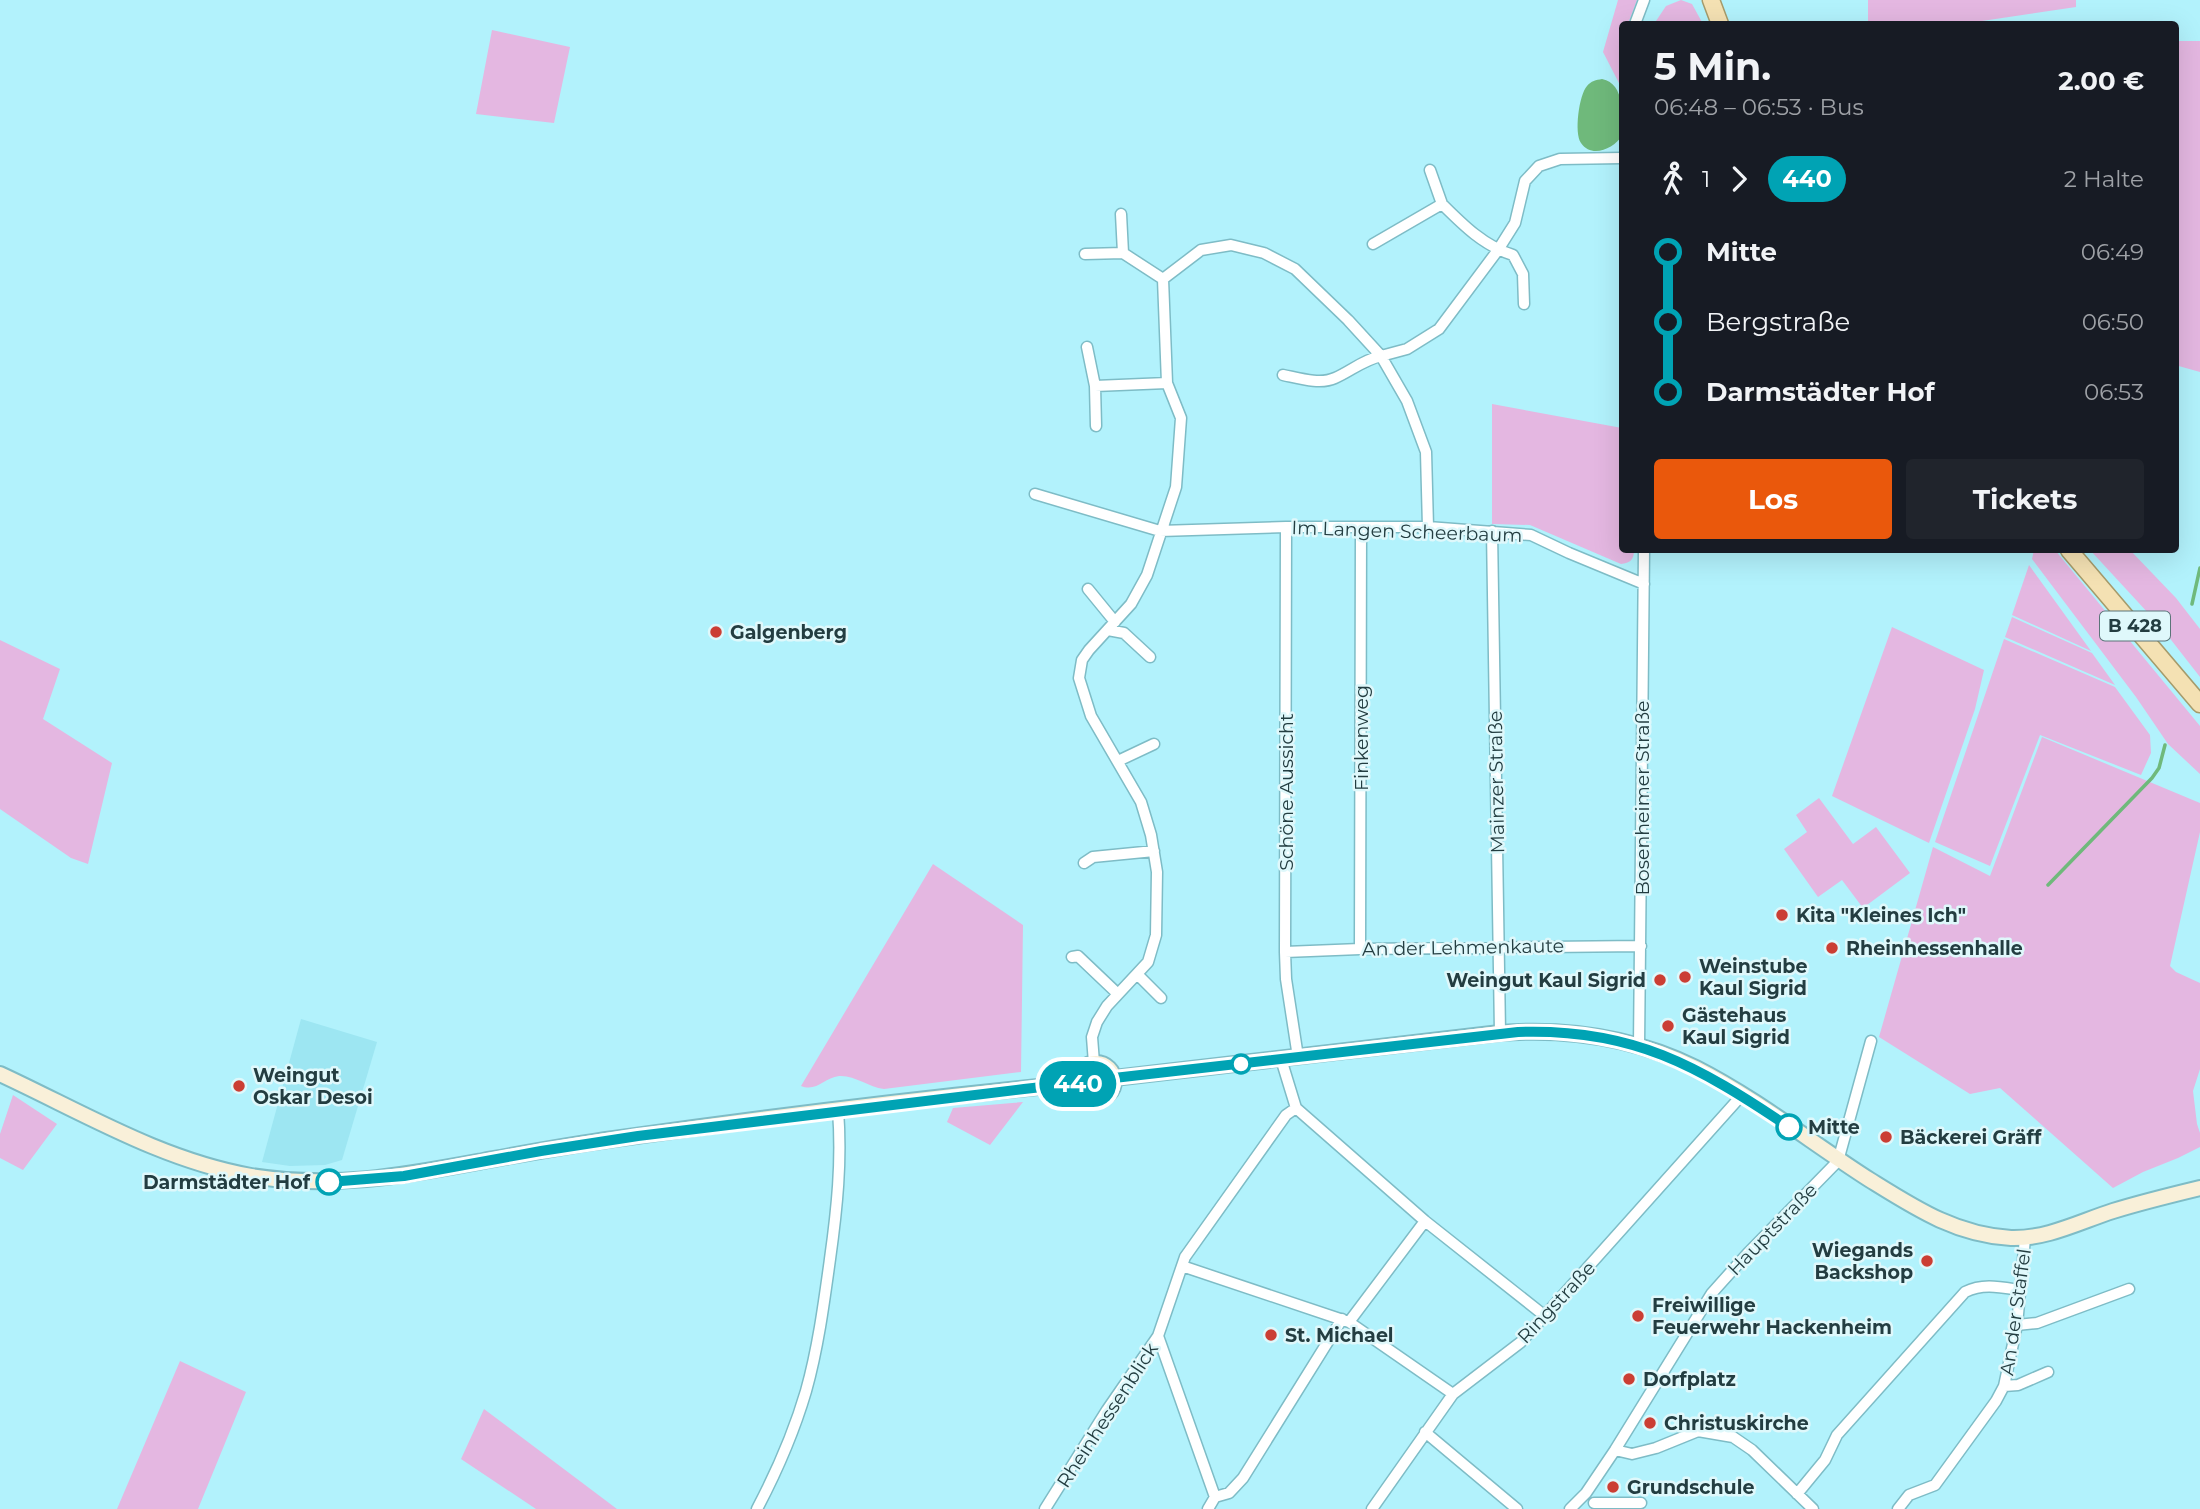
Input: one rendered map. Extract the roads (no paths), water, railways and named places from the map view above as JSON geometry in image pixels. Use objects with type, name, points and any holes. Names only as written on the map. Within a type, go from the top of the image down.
[{"type":"main road","points":[[1711,0],[1719,21]]},
{"type":"main road","name":"B 428","points":[[2072,553],[2200,704]]},
{"type":"main road","points":[[1114,1078],[1500,1033],[1565,1032],[1639,1046],[1695,1068],[1742,1095],[1838,1161],[1942,1222],[1983,1235],[2025,1238],[2056,1232],[2147,1201],[2200,1188]]},
{"type":"main road","points":[[1094,1063],[1106,1065],[1114,1078],[1111,1091],[1105,1097],[1096,1099],[1084,1094],[1078,1083],[1081,1071],[1094,1063]]},
{"type":"main road","points":[[0,1074],[131,1137],[174,1154],[235,1172],[308,1182],[389,1178],[616,1139],[1078,1083]]},
{"type":"street","points":[[1636,21],[1644,0]]},
{"type":"street","points":[[1283,375],[1332,380],[1368,359],[1406,349],[1439,329],[1515,223],[1525,180],[1539,166],[1560,159],[1619,158]]},
{"type":"street","points":[[1430,170],[1443,204],[1465,227],[1498,250],[1513,256],[1523,274],[1524,304]]},
{"type":"street","points":[[1373,244],[1443,204]]},
{"type":"street","points":[[1121,214],[1123,253]]},
{"type":"street","points":[[1163,278],[1201,250],[1231,245],[1264,253],[1295,269],[1381,356],[1407,401],[1426,452],[1428,527]]},
{"type":"street","points":[[1085,254],[1123,253],[1163,278]]},
{"type":"street","points":[[1094,1063],[1092,1037],[1097,1022],[1107,1006],[1148,962],[1156,935],[1157,872],[1141,802],[1091,716],[1079,678],[1082,660],[1131,604],[1147,575],[1176,487],[1181,418],[1167,383],[1163,278]]},
{"type":"street","points":[[1087,347],[1095,386],[1096,426]]},
{"type":"street","points":[[1095,386],[1167,383]]},
{"type":"street","name":"Im Langen Scheerbaum","points":[[1035,494],[1160,531],[1286,527],[1428,527],[1531,535],[1644,584]]},
{"type":"street","name":"Schöne Aussicht","points":[[1286,527],[1285,952],[1286,979],[1298,1057]]},
{"type":"street","name":"Finkenweg","points":[[1360,948],[1361,528]]},
{"type":"street","name":"Mainzer Straße","points":[[1492,531],[1500,1033]]},
{"type":"street","name":"Bosenheimer Straße","points":[[1639,1046],[1644,553]]},
{"type":"street","points":[[1088,589],[1112,626],[1124,633],[1150,657]]},
{"type":"street","points":[[1118,761],[1154,744]]},
{"type":"street","points":[[1084,863],[1093,857],[1154,851]]},
{"type":"street","name":"An der Lehmenkaute","points":[[1285,952],[1360,948],[1641,946]]},
{"type":"street","points":[[1072,957],[1078,956],[1118,994]]},
{"type":"street","points":[[1137,974],[1161,998]]},
{"type":"street","points":[[1838,1161],[1871,1041]]},
{"type":"street","points":[[1281,1059],[1296,1108],[1425,1220],[1545,1316]]},
{"type":"street","name":"Ringstraße","points":[[1372,1509],[1453,1394],[1521,1342],[1742,1095]]},
{"type":"street","name":"Rheinhessenblick","points":[[1045,1509],[1107,1410],[1158,1336],[1185,1257],[1286,1115],[1296,1108]]},
{"type":"street","points":[[757,1509],[785,1452],[806,1390],[824,1305],[841,1149],[838,1110]]},
{"type":"street","name":"Hauptstraße","points":[[1570,1509],[1586,1493],[1615,1450],[1712,1293],[1838,1161]]},
{"type":"street","points":[[1208,1509],[1215,1497],[1229,1493],[1243,1478],[1346,1320],[1425,1220]]},
{"type":"street","name":"An der Staffel","points":[[1898,1509],[1909,1495],[1935,1485],[2004,1386],[2017,1325],[2025,1238]]},
{"type":"street","points":[[1182,1266],[1346,1320],[1453,1394]]},
{"type":"street","points":[[1797,1494],[1825,1460],[1837,1435],[1965,1292],[1975,1287],[1991,1286],[2020,1290]]},
{"type":"street","points":[[2017,1325],[2037,1323],[2129,1289]]},
{"type":"street","points":[[1158,1336],[1215,1497]]},
{"type":"street","name":"An der Staffel","points":[[2004,1386],[2018,1385],[2048,1372]]},
{"type":"street","points":[[1425,1432],[1517,1509]]},
{"type":"street","points":[[1615,1450],[1632,1454],[1698,1432],[1733,1437],[1752,1450],[1813,1509]]},
{"type":"street","points":[[1586,1493],[1596,1506],[1641,1503]]},
{"type":"waterway","points":[[2192,604],[2200,568]]},
{"type":"waterway","points":[[2048,885],[2152,778],[2159,768],[2165,745]]},
{"type":"place","name":"Galgenberg","points":[[716,632]]},
{"type":"place","name":"Kita \"Kleines Ich\"","points":[[1782,915]]},
{"type":"place","name":"Rheinhessenhalle","points":[[1832,948]]},
{"type":"place","name":"Weinstube Kaul Sigrid","points":[[1685,977]]},
{"type":"place","name":"Weingut Kaul Sigrid","points":[[1660,980]]},
{"type":"place","name":"Gästehaus Kaul Sigrid","points":[[1668,1026]]},
{"type":"place","name":"Weingut Oskar Desoi","points":[[239,1086]]},
{"type":"place","name":"Mitte","points":[[1789,1127]]},
{"type":"place","name":"Bäckerei Gräff","points":[[1886,1137]]},
{"type":"place","name":"Darmstädter Hof","points":[[329,1182]]},
{"type":"place","name":"Wiegands Backshop","points":[[1927,1261]]},
{"type":"place","name":"Freiwillige Feuerwehr Hackenheim","points":[[1638,1316]]},
{"type":"place","name":"St. Michael","points":[[1271,1335]]},
{"type":"place","name":"Dorfplatz","points":[[1629,1379]]},
{"type":"place","name":"Christuskirche","points":[[1650,1423]]},
{"type":"place","name":"Grundschule","points":[[1613,1487]]}]
